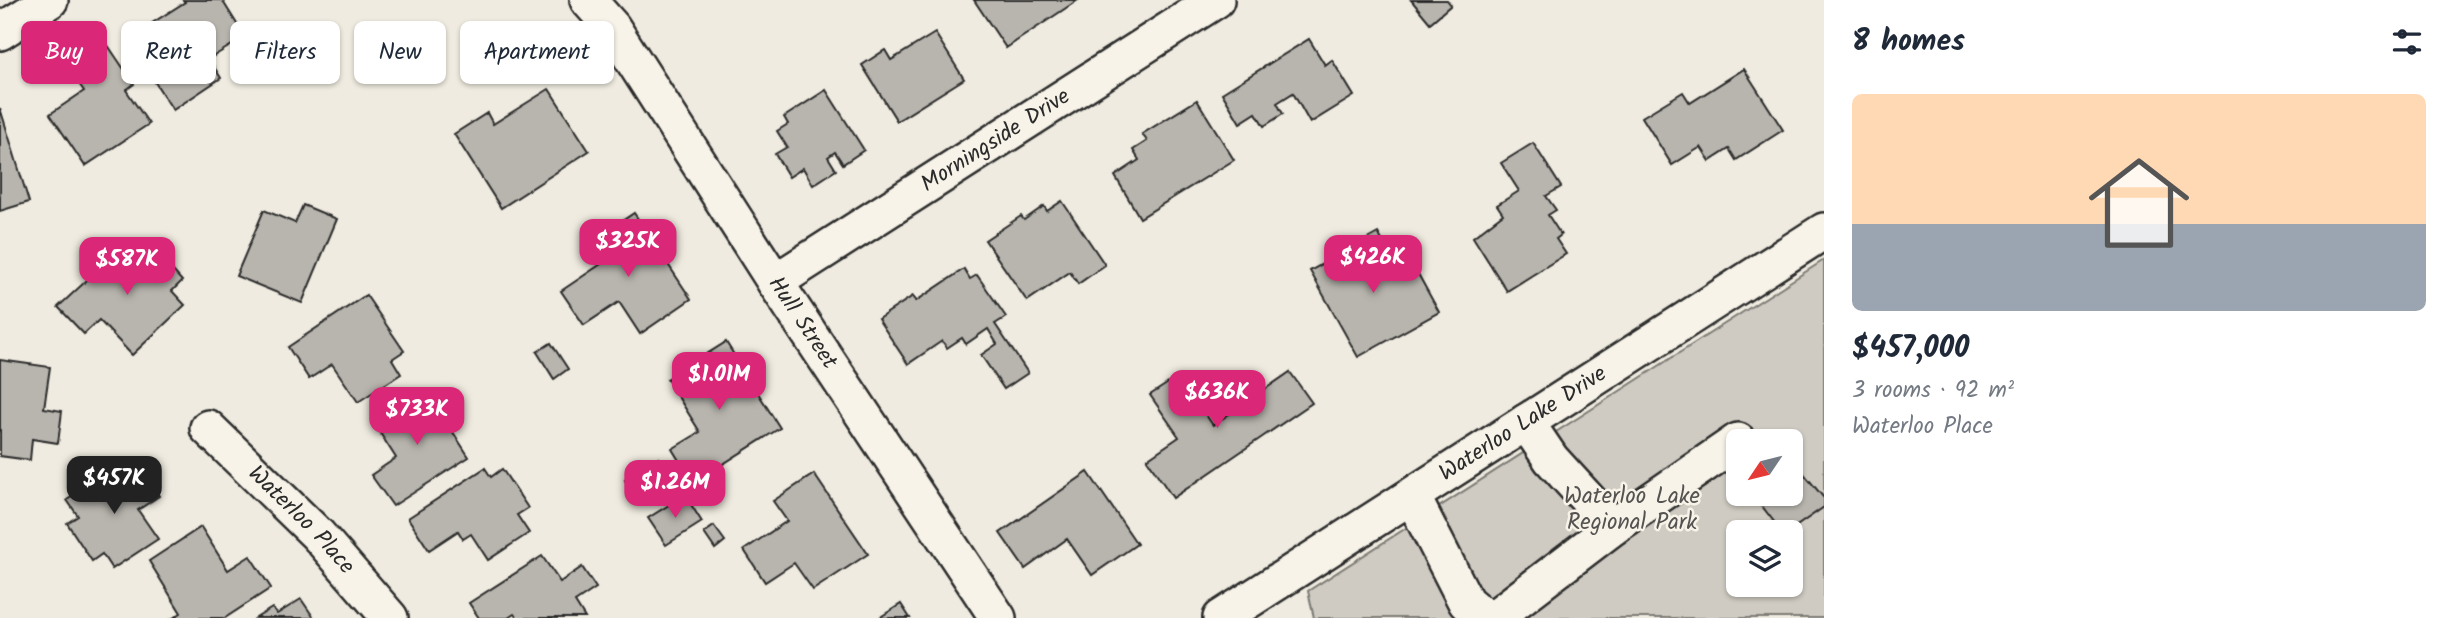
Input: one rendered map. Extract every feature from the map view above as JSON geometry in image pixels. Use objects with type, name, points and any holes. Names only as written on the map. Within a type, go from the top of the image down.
[{"type":"street","points":[[0,32],[50,0]]},
{"type":"street","name":"Hull Street","points":[[588,0],[612,27],[775,282],[998,618]]},
{"type":"street","name":"Morningside Drive","points":[[775,282],[1216,0]]},
{"type":"street","name":"Waterloo Lake Drive","points":[[1220,618],[1824,231]]},
{"type":"street","points":[[1527,422],[1551,459],[1613,527]]},
{"type":"street","name":"Waterloo Place","points":[[208,428],[318,535],[390,618]]},
{"type":"street","points":[[1494,618],[1613,527],[1726,449]]},
{"type":"street","points":[[1412,496],[1466,602],[1485,618]]},
{"type":"green space","name":"Waterloo Lake Regional Park","points":[[1824,260],[1824,618],[1314,618],[1308,591]]},
{"type":"building","points":[[183,0],[222,0],[235,21],[230,21],[230,46],[216,55],[216,21],[155,21],[185,2]]},
{"type":"building","points":[[974,0],[1078,0],[1006,48]]},
{"type":"building","points":[[1411,0],[1447,0],[1451,5],[1430,23]]},
{"type":"building","points":[[935,33],[964,79],[897,121],[862,65],[885,50],[891,60]]},
{"type":"building","points":[[1309,39],[1325,65],[1332,60],[1354,96],[1310,123],[1293,93],[1277,103],[1283,114],[1264,126],[1256,113],[1240,123],[1222,93]]},
{"type":"building","points":[[107,44],[121,65],[121,84],[134,84],[126,90],[149,124],[85,166],[50,114],[84,91],[79,84],[107,84]]},
{"type":"building","points":[[1744,69],[1783,130],[1736,160],[1729,149],[1710,161],[1701,147],[1672,165],[1642,117],[1683,92],[1690,103]]},
{"type":"building","points":[[156,84],[212,84],[173,110]]},
{"type":"building","points":[[549,89],[589,151],[501,208],[454,134],[487,113],[493,124]]},
{"type":"building","points":[[826,90],[864,150],[843,164],[835,152],[828,157],[836,170],[813,185],[803,168],[789,177],[775,154],[787,147],[777,131],[788,124],[784,117]]},
{"type":"building","points":[[1197,100],[1234,160],[1140,218],[1115,176],[1139,160],[1133,150],[1147,141],[1142,134]]},
{"type":"building","points":[[0,108],[29,202],[0,211]]},
{"type":"building","points":[[1533,143],[1561,187],[1546,196],[1556,210],[1548,215],[1561,235],[1556,239],[1566,254],[1507,291],[1473,237],[1503,214],[1497,205],[1519,191],[1501,163]]},
{"type":"building","points":[[1062,201],[1105,265],[1078,284],[1070,272],[1027,301],[985,240],[1021,216],[1024,220],[1044,206],[1047,211]]},
{"type":"building","points":[[303,205],[337,219],[302,303],[236,276],[264,210],[295,223]]},
{"type":"building","points":[[634,213],[691,299],[640,334],[619,302],[584,325],[561,291],[601,264],[588,244]]},
{"type":"building","points":[[1378,233],[1399,271],[1412,263],[1439,312],[1358,357],[1310,271]]},
{"type":"building","points":[[128,242],[138,254],[149,244],[182,281],[172,291],[185,305],[132,355],[99,320],[84,334],[58,307]]},
{"type":"building","points":[[964,269],[970,279],[977,275],[1006,317],[995,324],[1028,373],[1004,389],[981,355],[997,344],[988,329],[966,344],[962,338],[947,348],[942,341],[908,364],[878,319],[913,296],[916,301]]},
{"type":"building","points":[[366,295],[404,351],[392,359],[401,374],[358,402],[332,364],[309,379],[288,347]]},
{"type":"building","points":[[726,342],[780,428],[693,483],[672,449],[700,432],[667,379]]},
{"type":"building","points":[[551,343],[568,369],[554,379],[537,352]]},
{"type":"building","points":[[0,360],[50,367],[44,408],[62,411],[58,443],[32,439],[30,460],[0,456]]},
{"type":"building","points":[[1290,372],[1312,403],[1173,498],[1147,459],[1179,437],[1150,395],[1179,376],[1213,425]]},
{"type":"building","points":[[421,390],[438,415],[447,409],[458,425],[451,429],[469,457],[393,506],[371,475],[396,458],[373,422]]},
{"type":"building","points":[[659,458],[671,477],[638,499],[625,480]]},
{"type":"building","points":[[137,463],[159,496],[138,510],[158,539],[112,569],[102,554],[92,561],[67,523],[78,516],[67,500],[107,473],[112,480]]},
{"type":"building","points":[[485,468],[491,477],[502,469],[528,508],[517,515],[529,533],[488,560],[471,534],[463,539],[458,531],[429,550],[408,518]]},
{"type":"building","points":[[1088,472],[1137,544],[1092,575],[1067,539],[1025,569],[1000,533]]},
{"type":"building","points":[[1803,473],[1824,498],[1824,507],[1803,522],[1773,520],[1762,506],[1803,506]]},
{"type":"building","points":[[814,474],[868,554],[813,590],[794,563],[765,582],[744,550],[787,521],[773,501]]},
{"type":"building","points":[[685,495],[702,522],[666,545],[648,518]]},
{"type":"building","points":[[714,526],[725,541],[715,549],[704,533]]},
{"type":"building","points":[[201,527],[228,570],[250,556],[271,588],[225,618],[173,618],[181,613],[149,561]]},
{"type":"building","points":[[542,556],[560,582],[582,567],[596,588],[575,602],[585,618],[517,618],[514,614],[508,618],[479,618],[469,603]]},
{"type":"building","points":[[301,599],[314,618],[256,618],[272,608],[277,614]]},
{"type":"building","points":[[901,604],[910,618],[879,618]]}]
